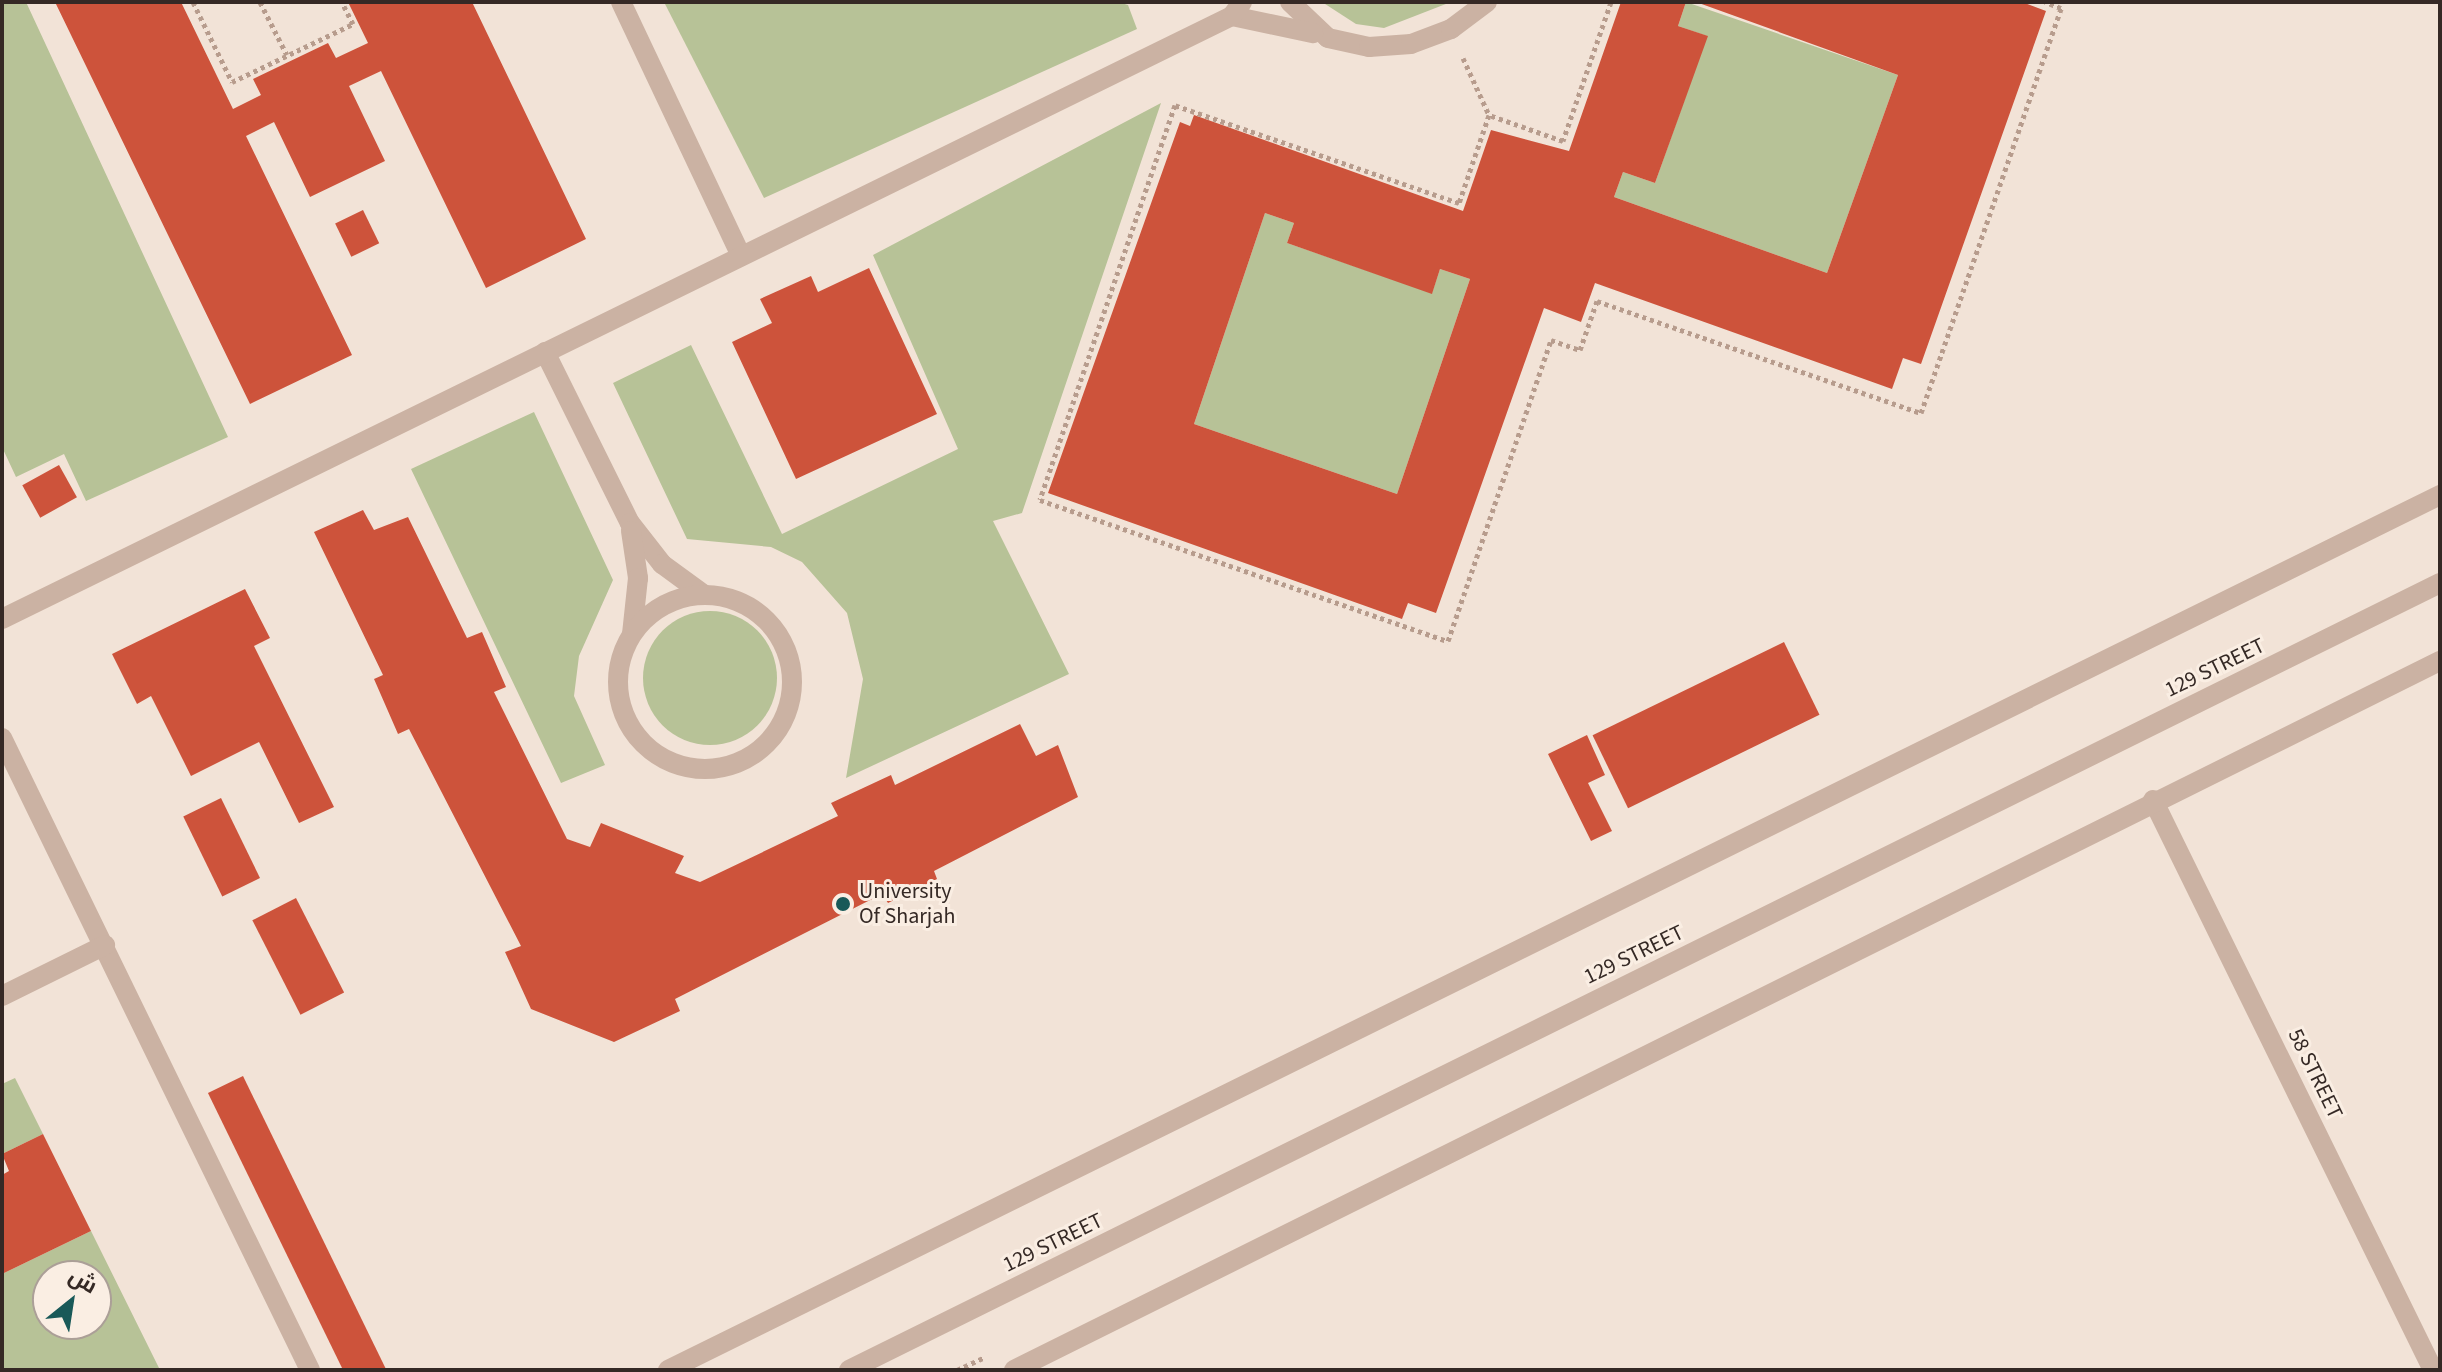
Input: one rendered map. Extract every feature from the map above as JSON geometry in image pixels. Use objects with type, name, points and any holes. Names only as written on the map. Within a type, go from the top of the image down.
[{"type":"street","points":[[621,2],[741,256]]},
{"type":"street","points":[[1290,2],[1328,38]]},
{"type":"street","points":[[2,619],[1237,9],[1328,38],[1369,47],[1411,44],[1451,29],[1487,2]]},
{"type":"street","points":[[545,352],[630,523],[662,564],[703,594]]},
{"type":"street","points":[[668,1370],[2440,495]]},
{"type":"street","points":[[630,523],[638,578],[632,634],[619,664],[619,698],[631,728],[653,753],[684,767],[717,770],[748,759],[774,739],[789,709],[793,676],[785,644],[764,617],[736,600],[703,594],[663,605],[632,634]]},
{"type":"street","name":"129 STREET","points":[[849,1370],[2440,583]]},
{"type":"street","points":[[1014,1370],[2153,800],[2440,661]]},
{"type":"street","points":[[2,738],[310,1370]]},
{"type":"street","name":"58 STREET","points":[[2153,800],[2433,1370]]},
{"type":"street","points":[[2,996],[105,945]]},
{"type":"path","points":[[193,2],[232,82],[353,24],[342,2]]},
{"type":"path","points":[[260,2],[287,55]]},
{"type":"path","points":[[1489,115],[1563,141],[1611,2]]},
{"type":"path","points":[[1451,29],[1489,115],[1459,203],[1175,105],[1040,500],[1448,641],[1551,340],[1580,350],[1597,301],[1921,413],[2061,8],[2045,2]]},
{"type":"green space","points":[[2,2],[26,2],[228,437],[86,501],[64,454],[16,477],[2,447]]},
{"type":"green space","points":[[664,2],[1118,2],[1128,5],[1137,29],[764,198]]},
{"type":"green space","points":[[1322,2],[1451,2],[1384,28],[1356,24]]},
{"type":"green space","points":[[1686,2],[1898,75],[1827,273],[1614,197],[1623,172],[1655,183],[1707,36],[1678,26]]},
{"type":"green space","points":[[1161,103],[1022,513],[993,521],[1069,674],[846,778],[863,679],[847,613],[802,562],[771,547],[687,539],[613,383],[691,345],[782,534],[958,449],[873,255]]},
{"type":"green space","points":[[1265,213],[1294,223],[1287,243],[1432,293],[1440,269],[1470,279],[1397,494],[1194,424]]},
{"type":"green space","points":[[534,412],[613,580],[579,656],[574,696],[605,765],[561,783],[411,469]]},
{"type":"green space","points":[[710,611],[736,616],[758,630],[772,652],[777,678],[772,704],[758,726],[736,740],[710,745],[684,740],[662,726],[648,704],[643,678],[648,652],[662,630],[684,616]]},
{"type":"green space","points":[[15,1078],[43,1134],[2,1154],[2,1084]]},
{"type":"green space","points":[[91,1231],[105,1260],[32,1260],[32,1340],[112,1340],[112,1273],[160,1370],[2,1370],[2,1274]]},
{"type":"building","points":[[55,2],[181,2],[233,109],[261,95],[253,79],[328,43],[336,58],[368,43],[348,2],[472,2],[586,239],[486,288],[381,71],[349,86],[385,161],[310,197],[274,122],[246,136],[352,355],[250,404]]},
{"type":"building","points":[[1621,2],[1686,2],[1678,26],[1708,36],[1655,183],[1623,172],[1614,197],[1827,273],[1898,75],[1696,2],[2022,2],[2046,11],[1921,364],[1903,358],[1892,389],[1595,283],[1581,322],[1544,308],[1436,613],[1408,603],[1402,619],[1048,493],[1180,122],[1190,126],[1194,115],[1463,211],[1491,130],[1569,151]],"holes":[[[1265,213],[1294,223],[1287,243],[1432,294],[1440,269],[1470,279],[1397,494],[1194,424]]]},
{"type":"building","points":[[363,210],[379,243],[351,257],[335,224]]},
{"type":"building","points":[[869,268],[937,414],[796,479],[732,342],[772,323],[760,299],[811,276],[818,292]]},
{"type":"building","points":[[59,465],[77,497],[40,518],[22,485]]},
{"type":"building","points":[[363,510],[374,530],[408,517],[467,638],[482,632],[506,687],[494,692],[567,839],[590,847],[601,823],[684,856],[675,873],[700,882],[838,816],[831,803],[891,775],[895,785],[1020,724],[1036,756],[1058,745],[1078,797],[934,871],[937,879],[888,903],[882,894],[675,999],[680,1011],[614,1042],[531,1009],[505,952],[521,946],[409,729],[398,734],[374,679],[383,675],[314,532]]},
{"type":"building","points":[[245,589],[270,638],[254,646],[334,807],[299,823],[259,742],[191,776],[151,696],[137,704],[112,654]]},
{"type":"building","points":[[1784,642],[1820,715],[1628,808],[1593,735]]},
{"type":"building","points":[[1587,735],[1605,775],[1588,783],[1612,831],[1591,841],[1548,754]]},
{"type":"building","points":[[221,798],[260,878],[222,896],[183,816]]},
{"type":"building","points":[[296,898],[344,992],[300,1015],[252,920]]},
{"type":"building","points":[[243,1076],[386,1369],[343,1370],[208,1093]]},
{"type":"building","points":[[43,1134],[91,1231],[2,1274],[2,1175],[9,1171],[2,1154]]},
{"type":"place","name":"University Of Sharjah","points":[[843,904]]}]
